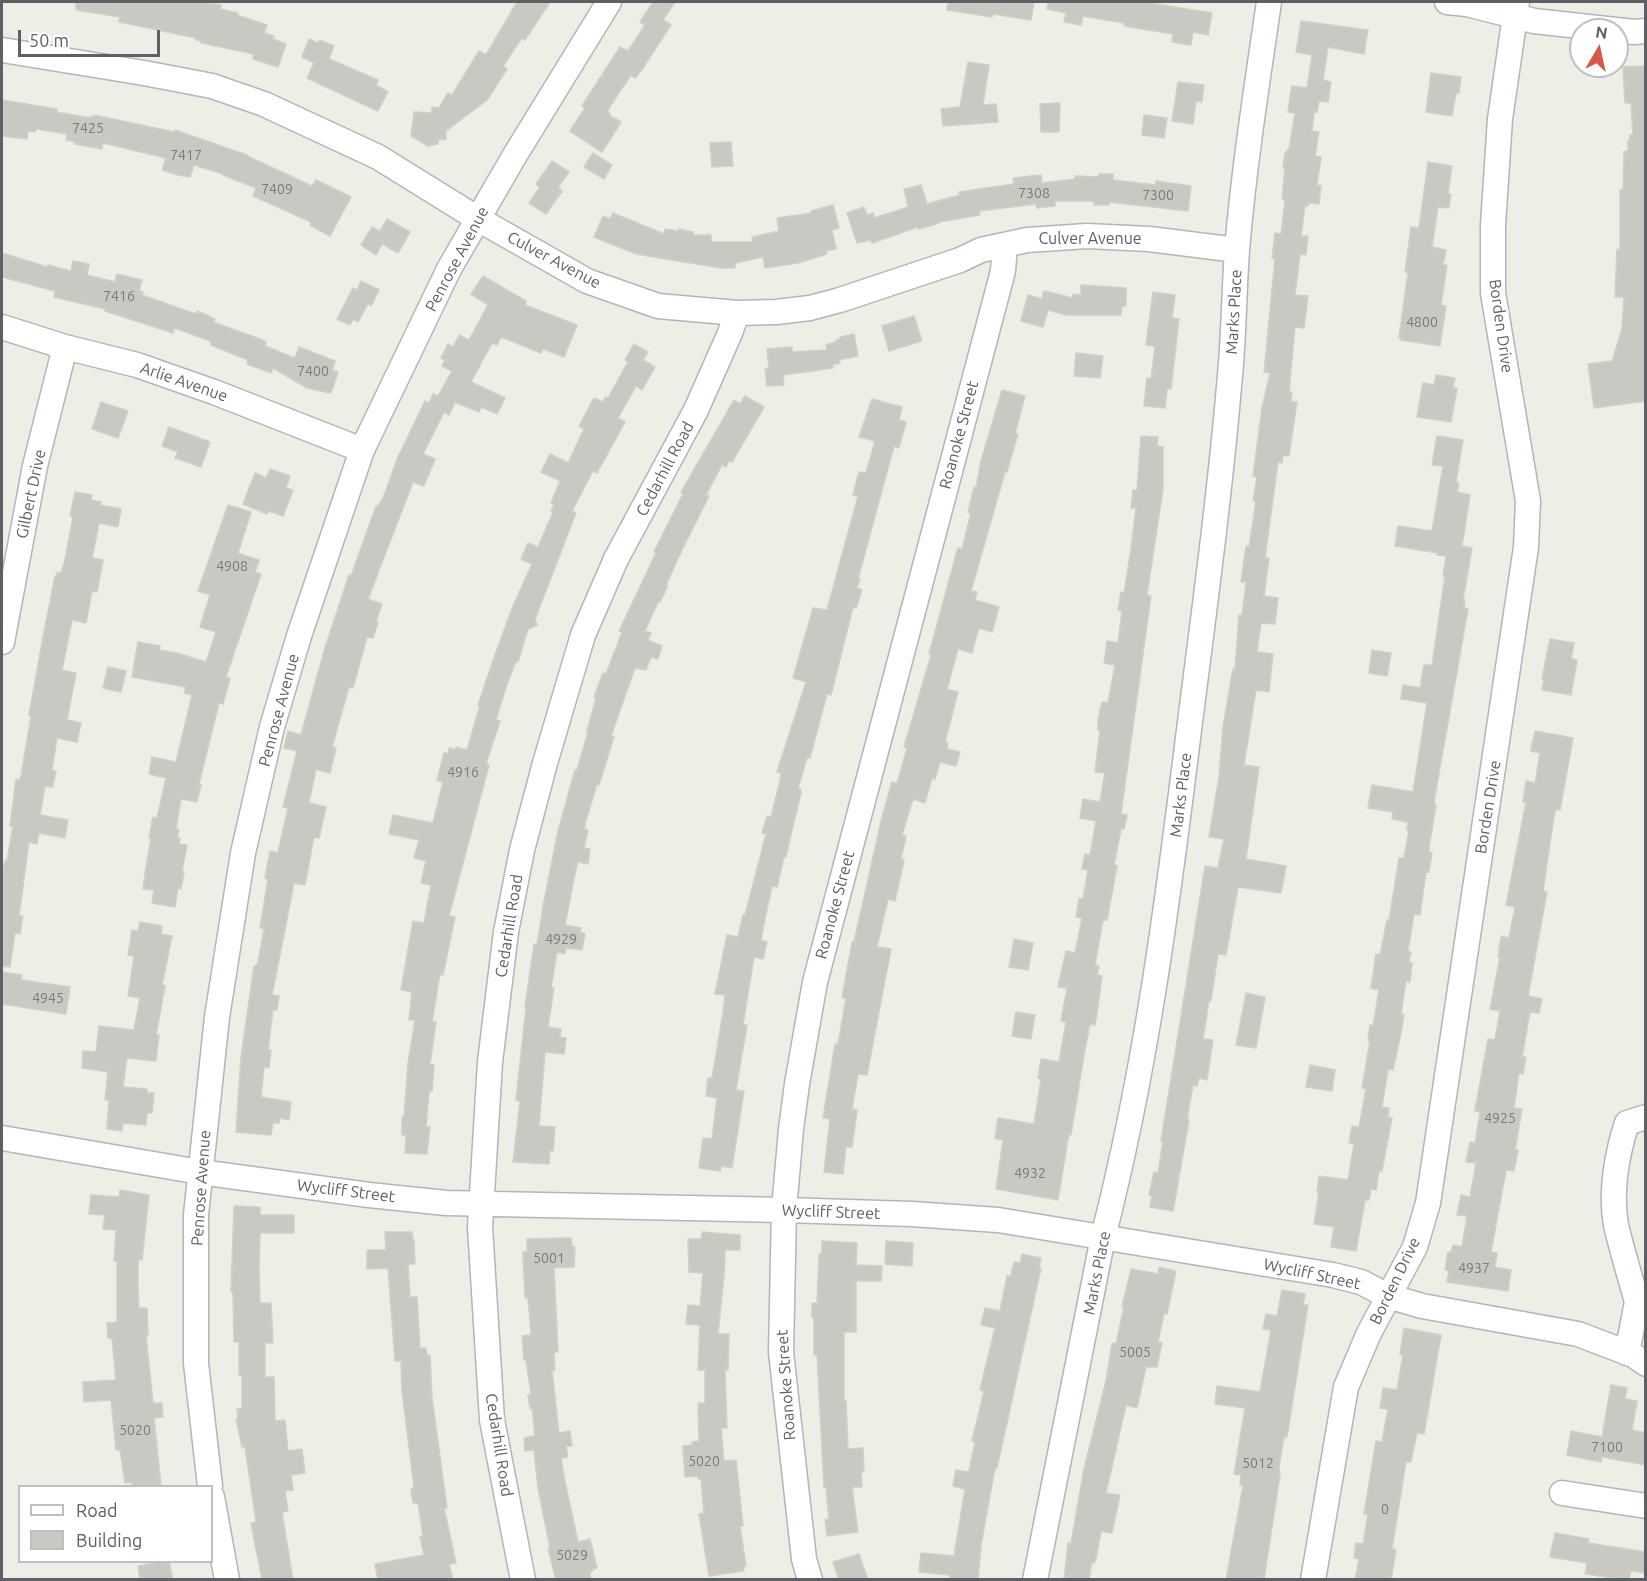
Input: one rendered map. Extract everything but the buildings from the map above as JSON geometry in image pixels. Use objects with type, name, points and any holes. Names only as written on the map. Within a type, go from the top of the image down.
[{"type":"street","name":"Penrose Avenue","points":[[210,1485],[196,1363],[196,1215],[217,1017],[243,853],[272,727],[299,636],[362,450],[449,269],[515,155],[609,2]]},
{"type":"street","name":"Marks Place","points":[[1035,1580],[1103,1237],[1139,1075],[1174,850],[1208,578],[1230,375],[1238,250],[1250,132],[1269,2]]},
{"type":"street","points":[[1447,2],[1516,9],[1534,21],[1634,32],[1646,31]]},
{"type":"street","name":"Borden Drive","points":[[1313,1580],[1346,1387],[1388,1296],[1415,1247],[1428,1203],[1526,547],[1528,501],[1493,293],[1493,225],[1500,119],[1516,9]]},
{"type":"street","name":"Culver Avenue","points":[[2,51],[212,86],[264,104],[378,158],[478,219],[587,281],[658,306],[737,313],[776,312],[820,306],[960,260],[981,250],[1027,240],[1087,236],[1149,239],[1238,250]]},
{"type":"street","name":"Roanoke Street","points":[[810,1580],[803,1548],[781,1352],[784,1210],[797,1084],[815,982],[1003,271],[1005,245]]},
{"type":"street","name":"Cedarhill Road","points":[[523,1580],[492,1420],[480,1227],[490,1062],[507,932],[522,850],[583,635],[616,559],[696,410],[737,313]]},
{"type":"street","name":"Arlie Avenue","points":[[2,327],[137,365],[214,392],[362,450]]},
{"type":"street","name":"Gilbert Drive","points":[[2,642],[35,466],[65,346]]},
{"type":"street","points":[[1636,1358],[1641,1301],[1616,1223],[1614,1193],[1621,1142],[1627,1123],[1646,1117]]},
{"type":"street","name":"Wycliff Street","points":[[2,1138],[201,1172],[369,1195],[447,1203],[784,1210],[912,1214],[998,1220],[1333,1275],[1361,1282],[1388,1296],[1422,1306],[1578,1334],[1636,1358]]},
{"type":"street","points":[[1562,1493],[1646,1506]]},
{"type":"street","points":[[213,1503],[227,1580]]}]
